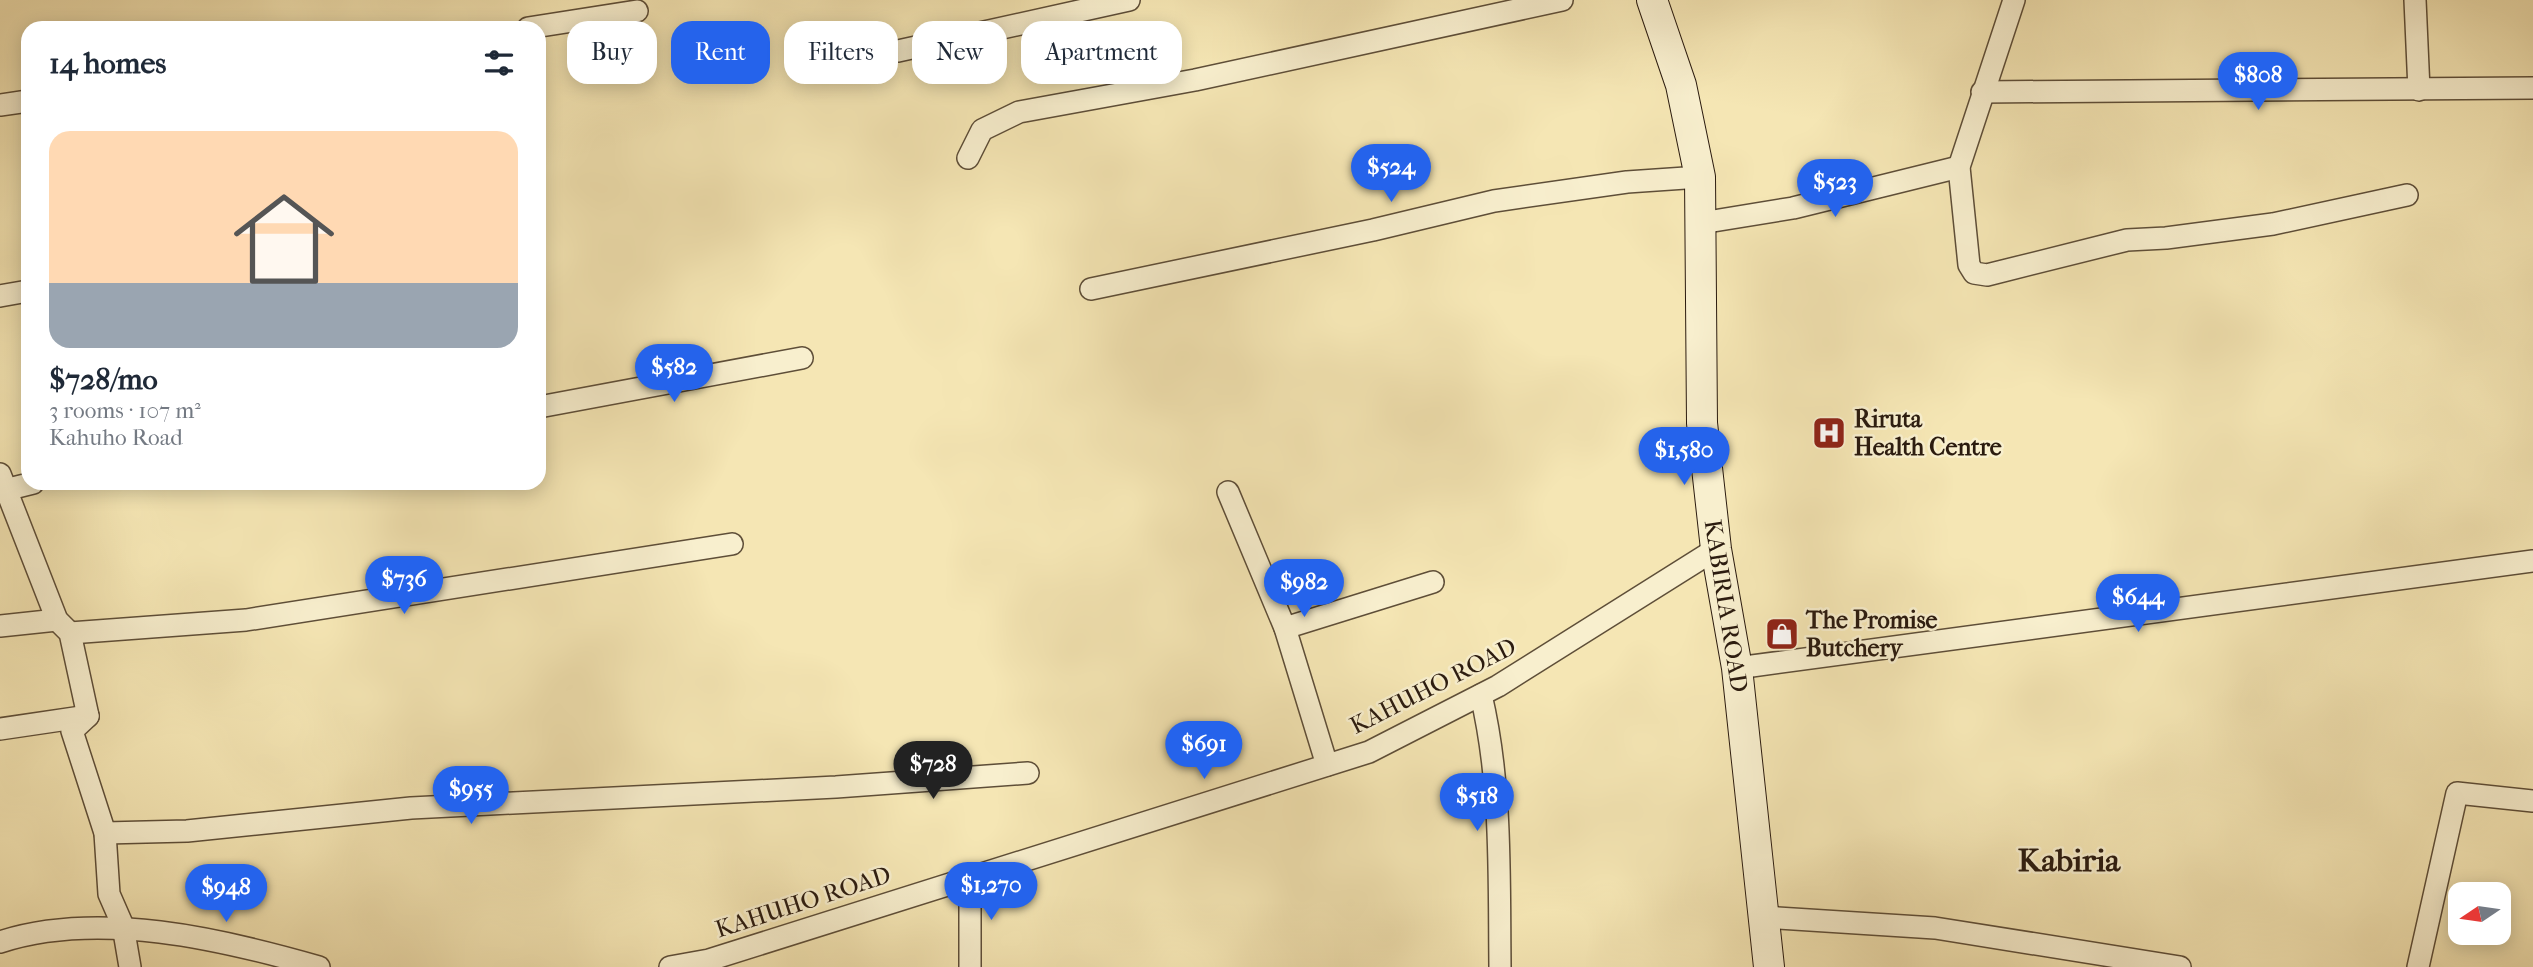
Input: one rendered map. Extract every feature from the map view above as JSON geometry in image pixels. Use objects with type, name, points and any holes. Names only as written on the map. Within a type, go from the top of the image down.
[{"type":"main road","name":"KABIRIA ROAD","points":[[1651,0],[1681,85],[1700,177],[1702,413],[1716,549],[1737,668],[1769,967]]},
{"type":"street","points":[[898,51],[1129,0]]},
{"type":"street","points":[[968,158],[982,130],[1018,112],[1195,80],[1562,0]]},
{"type":"street","points":[[2014,0],[1959,167],[1969,265],[1974,273],[1987,275],[2127,240],[2166,238],[2273,224],[2407,195]]},
{"type":"street","points":[[2415,0],[2419,90]]},
{"type":"street","points":[[546,25],[637,11]]},
{"type":"street","points":[[1982,92],[2533,88]]},
{"type":"street","points":[[0,105],[21,102]]},
{"type":"street","points":[[1701,223],[1793,208],[1959,167]]},
{"type":"street","points":[[1091,289],[1373,230],[1494,201],[1627,183],[1700,177]]},
{"type":"street","points":[[0,296],[21,292]]},
{"type":"street","points":[[546,407],[802,358]]},
{"type":"street","points":[[21,483],[3,482],[63,626],[88,716]]},
{"type":"street","points":[[1228,492],[1285,628],[1327,765]]},
{"type":"street","points":[[0,626],[246,620],[732,544]]},
{"type":"street","name":"KAHUHO ROAD","points":[[670,967],[709,960],[1369,752],[1481,695],[1716,549]]},
{"type":"street","points":[[1737,668],[2533,561]]},
{"type":"street","points":[[1285,628],[1433,582]]},
{"type":"street","points":[[1481,695],[1492,742],[1499,848],[1500,967]]},
{"type":"street","points":[[0,729],[88,716]]},
{"type":"street","points":[[88,716],[72,731],[105,833],[109,894],[123,926],[130,967]]},
{"type":"street","points":[[105,833],[187,831],[411,808],[836,787],[1028,774]]},
{"type":"street","points":[[2418,967],[2457,793],[2533,801]]},
{"type":"street","points":[[970,877],[970,967]]},
{"type":"street","points":[[1764,917],[1934,928],[2180,967]]},
{"type":"street","points":[[0,942],[52,930],[123,926],[276,954],[319,967]]},
{"type":"place","name":"Riruta Health Centre","points":[[1829,433]]},
{"type":"place","name":"The Promise Butchery","points":[[1782,634]]},
{"type":"district","name":"Kabiria","points":[[2069,860]]}]
